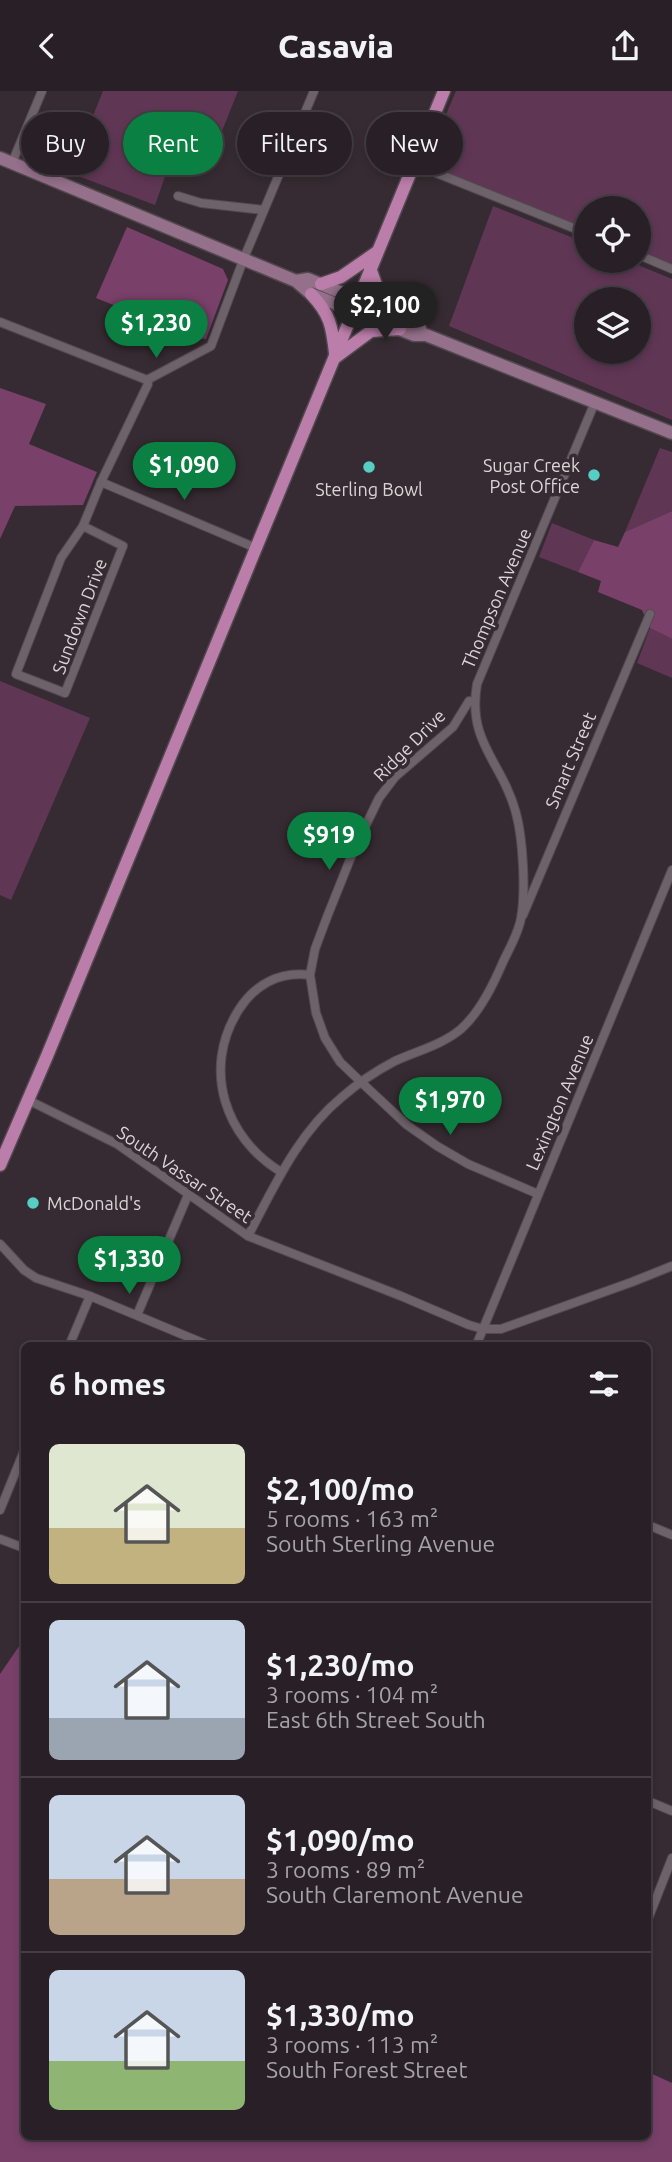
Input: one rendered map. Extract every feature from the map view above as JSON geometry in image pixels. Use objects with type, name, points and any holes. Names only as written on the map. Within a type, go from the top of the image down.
[{"type":"main road","points":[[434,112],[441,92]]},
{"type":"main road","points":[[6,160],[296,281],[324,307],[329,316],[334,357]]},
{"type":"main road","points":[[0,1165],[409,175]]},
{"type":"main road","points":[[321,284],[341,277],[377,251]]},
{"type":"main road","points":[[370,268],[381,297],[394,314]]},
{"type":"main road","points":[[296,281],[308,279],[321,284],[400,330],[414,335],[422,334],[672,433]]},
{"type":"main road","points":[[311,294],[394,314],[418,324],[422,334]]},
{"type":"main road","points":[[334,357],[371,331],[400,330]]},
{"type":"street","points":[[6,160],[42,91]]},
{"type":"street","points":[[0,322],[147,380],[205,351],[211,346],[244,258],[314,91]]},
{"type":"street","points":[[441,175],[574,228]]},
{"type":"street","points":[[178,196],[201,203],[264,210]]},
{"type":"street","points":[[651,260],[672,269]]},
{"type":"street","name":"Sundown Drive","points":[[83,526],[123,546],[65,693],[16,674],[61,558],[83,526],[148,384],[147,380]]},
{"type":"street","name":"Thompson Avenue","points":[[248,1236],[281,1173],[321,1116],[361,1082],[396,1061],[446,1039],[463,1027],[494,982],[521,920],[522,858],[516,813],[502,778],[480,736],[474,702],[477,684],[595,402]]},
{"type":"street","points":[[101,482],[256,548]]},
{"type":"street","name":"Smart Street","points":[[521,920],[650,614]]},
{"type":"street","name":"Ridge Drive","points":[[474,702],[469,701],[453,727],[395,777],[379,798],[331,906],[315,949],[310,975],[316,1013],[325,1038],[340,1062],[407,1125],[437,1146],[468,1164],[538,1194]]},
{"type":"street","name":"Lexington Avenue","points":[[478,1342],[672,870]]},
{"type":"street","points":[[281,1173],[251,1150],[235,1125],[222,1089],[220,1057],[232,1019],[255,988],[282,976],[310,975]]},
{"type":"street","name":"South Vassar Street","points":[[28,1100],[117,1144],[248,1236],[483,1329]]},
{"type":"street","points":[[137,1315],[188,1195]]},
{"type":"street","points":[[0,1244],[24,1270],[36,1278],[90,1296],[197,1342]]},
{"type":"street","points":[[483,1329],[501,1329],[672,1266]]},
{"type":"street","points":[[71,1342],[90,1296]]},
{"type":"street","points":[[0,1510],[21,1458]]},
{"type":"street","points":[[651,1526],[672,1535]]},
{"type":"street","points":[[0,1539],[21,1547]]},
{"type":"street","points":[[651,1802],[672,1811]]},
{"type":"street","points":[[651,1911],[672,1858]]},
{"type":"shaded area","points":[[103,91],[238,91],[223,128],[223,112],[123,112],[123,175],[166,175],[155,205],[75,175],[109,175],[109,112],[95,112]]},
{"type":"shaded area","points":[[456,91],[672,91],[672,266],[651,258],[651,196],[574,196],[574,226],[449,175],[463,175],[463,112],[447,112]]},
{"type":"shaded area","points":[[493,206],[574,238],[574,273],[651,273],[651,270],[672,279],[672,420],[449,326]]},
{"type":"shaded area","points":[[127,227],[223,269],[228,280],[206,339],[195,338],[96,298]]},
{"type":"shaded area","points":[[0,388],[46,404],[29,444],[97,472],[83,505],[15,506],[0,539]]},
{"type":"shaded area","points":[[660,448],[672,452],[672,511],[625,532]]},
{"type":"shaded area","points":[[672,511],[672,639],[650,628],[642,610],[598,592],[601,581],[578,572],[594,540],[618,547],[625,532]]},
{"type":"shaded area","points":[[552,523],[594,540],[578,572],[539,557]]},
{"type":"shaded area","points":[[650,628],[672,639],[672,678],[637,663]]},
{"type":"shaded area","points":[[0,681],[90,718],[11,900],[0,895]]},
{"type":"shaded area","points":[[21,1643],[21,2140],[651,2140],[651,2073],[672,2083],[672,2162],[0,2162],[0,1674]]},
{"type":"place","name":"Sterling Bowl","points":[[369,467]]},
{"type":"place","name":"Sugar Creek Post Office","points":[[594,475]]},
{"type":"place","name":"McDonald's","points":[[33,1203]]}]
